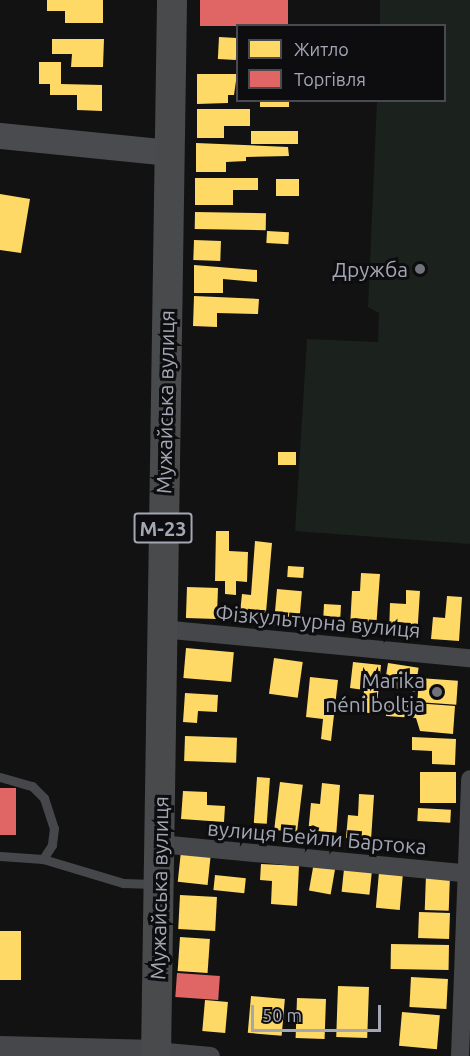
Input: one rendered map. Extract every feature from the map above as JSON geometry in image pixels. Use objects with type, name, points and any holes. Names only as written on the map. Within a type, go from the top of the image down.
[{"type":"highway","name":"Мужайська вулиця","points":[[156,1054],[172,0]]},
{"type":"main road","points":[[0,136],[170,153]]},
{"type":"street","name":"Фізкультурна вулиця","points":[[161,629],[470,658]]},
{"type":"street","points":[[460,1056],[470,779]]},
{"type":"street","name":"вулиця Бейли Бартока","points":[[160,844],[467,874]]},
{"type":"street","points":[[0,1047],[211,1056]]},
{"type":"lane","points":[[0,777],[25,783],[44,798],[54,828],[52,845],[43,859]]},
{"type":"lane","points":[[0,856],[43,859],[123,884],[160,885]]},
{"type":"shaded area","name":"Дружба","points":[[380,0],[470,0],[470,544],[295,531],[307,339],[378,342],[379,313],[368,307],[377,102],[446,102],[446,24],[380,24]]},
{"type":"building: Житло","points":[[47,0],[103,0],[103,23],[65,23],[65,11],[47,11]]},
{"type":"building: Житло","points":[[219,37],[236,38],[236,60],[218,59]]},
{"type":"building: Житло","points":[[52,39],[104,39],[103,67],[71,67],[72,54],[52,54]]},
{"type":"building: Житло","points":[[39,62],[61,62],[61,84],[102,85],[102,111],[77,110],[77,95],[50,95],[50,84],[39,84]]},
{"type":"building: Житло","points":[[197,74],[236,74],[234,95],[228,95],[228,103],[197,104]]},
{"type":"building: Житло","points":[[260,102],[289,102],[289,107],[260,107]]},
{"type":"building: Житло","points":[[197,109],[250,109],[250,126],[224,126],[224,138],[197,138]]},
{"type":"building: Житло","points":[[251,131],[298,131],[298,144],[251,144]]},
{"type":"building: Житло","points":[[196,143],[288,147],[289,156],[246,157],[246,161],[226,162],[226,172],[196,172]]},
{"type":"building: Житло","points":[[195,178],[258,178],[258,190],[233,190],[233,205],[195,205]]},
{"type":"building: Житло","points":[[276,179],[299,179],[299,196],[276,196]]},
{"type":"building: Житло","points":[[0,194],[30,199],[21,253],[0,250]]},
{"type":"building: Житло","points":[[195,212],[266,213],[266,230],[195,229]]},
{"type":"building: Житло","points":[[267,231],[289,232],[288,244],[266,243]]},
{"type":"building: Житло","points":[[194,240],[221,241],[220,261],[193,260]]},
{"type":"building: Житло","points":[[194,265],[257,270],[257,282],[223,279],[223,293],[194,293]]},
{"type":"building: Житло","points":[[194,296],[259,299],[258,314],[217,313],[217,327],[193,326]]},
{"type":"building: Житло","points":[[278,452],[296,452],[296,465],[278,465]]},
{"type":"building: Житло","points":[[216,531],[229,531],[229,551],[248,552],[247,582],[236,581],[236,595],[225,594],[225,581],[215,581]]},
{"type":"building: Житло","points":[[255,541],[272,543],[265,624],[239,622],[242,594],[251,595]]},
{"type":"building: Житло","points":[[288,566],[304,567],[303,578],[287,577]]},
{"type":"building: Житло","points":[[361,573],[380,574],[376,629],[350,627],[352,591],[360,591]]},
{"type":"building: Житло","points":[[187,587],[218,588],[217,619],[186,618]]},
{"type":"building: Житло","points":[[277,589],[302,591],[299,628],[274,626]]},
{"type":"building: Житло","points":[[406,590],[420,591],[417,638],[389,636],[390,603],[406,604]]},
{"type":"building: Житло","points":[[447,596],[462,597],[459,641],[431,639],[433,617],[445,618]]},
{"type":"building: Житло","points":[[324,604],[341,605],[340,627],[323,626]]},
{"type":"building: Житло","points":[[186,648],[234,652],[231,682],[183,678]]},
{"type":"building: Житло","points":[[274,658],[303,662],[298,698],[269,694]]},
{"type":"building: Житло","points":[[353,662],[381,665],[376,714],[362,712],[364,690],[350,688]]},
{"type":"building: Житло","points":[[388,663],[419,668],[415,692],[384,687]]},
{"type":"building: Житло","points":[[310,677],[338,680],[331,741],[321,739],[323,719],[306,717]]},
{"type":"building: Житло","points":[[419,678],[458,681],[456,705],[417,702]]},
{"type":"building: Житло","points":[[185,693],[218,695],[217,712],[198,711],[197,723],[183,722]]},
{"type":"building: Житло","points":[[387,701],[455,706],[453,734],[420,731],[416,718],[386,716]]},
{"type":"building: Житло","points":[[185,736],[237,738],[236,763],[184,761]]},
{"type":"building: Житло","points":[[412,737],[456,739],[455,765],[432,764],[432,751],[412,750]]},
{"type":"building: Житло","points":[[420,772],[456,772],[456,803],[420,803]]},
{"type":"building: Житло","points":[[257,777],[270,778],[267,824],[254,823]]},
{"type":"building: Житло","points":[[280,782],[303,785],[297,832],[274,830]]},
{"type":"building: Житло","points":[[322,783],[340,785],[336,837],[308,834],[311,803],[320,804]]},
{"type":"building: Житло","points":[[183,791],[207,792],[207,805],[225,806],[224,822],[181,819]]},
{"type":"building: Житло","points":[[359,794],[374,795],[371,840],[346,838],[348,815],[358,816]]},
{"type":"building: Житло","points":[[418,808],[451,810],[450,823],[417,821]]},
{"type":"building: Житло","points":[[181,851],[211,854],[208,885],[178,882]]},
{"type":"building: Житло","points":[[314,862],[336,866],[331,894],[309,891]]},
{"type":"building: Житло","points":[[261,864],[299,866],[297,906],[271,904],[272,881],[260,880]]},
{"type":"building: Житло","points":[[344,869],[372,872],[369,895],[342,892]]},
{"type":"building: Житло","points":[[379,872],[403,874],[400,910],[376,908]]},
{"type":"building: Житло","points":[[426,874],[450,875],[449,911],[425,910]]},
{"type":"building: Житло","points":[[215,875],[246,878],[244,893],[213,890]]},
{"type":"building: Житло","points":[[180,895],[217,897],[215,931],[178,929]]},
{"type":"building: Житло","points":[[419,912],[450,913],[449,939],[418,938]]},
{"type":"building: Житло","points":[[0,931],[21,931],[21,980],[0,980]]},
{"type":"building: Житло","points":[[180,937],[210,939],[208,973],[178,971]]},
{"type":"building: Житло","points":[[391,944],[449,945],[449,970],[391,969]]},
{"type":"building: Житло","points":[[411,977],[448,979],[446,1009],[409,1007]]},
{"type":"building: Житло","points":[[338,986],[369,987],[367,1038],[336,1037]]},
{"type":"building: Житло","points":[[251,996],[285,999],[282,1036],[248,1033]]},
{"type":"building: Житло","points":[[297,998],[326,999],[325,1039],[296,1038]]},
{"type":"building: Житло","points":[[205,1000],[228,1002],[225,1033],[202,1031]]},
{"type":"building: Житло","points":[[402,1012],[440,1015],[437,1049],[399,1046]]},
{"type":"building: Торгівля","points":[[200,0],[288,0],[288,24],[200,26]]},
{"type":"building: Торгівля","points":[[0,788],[16,788],[16,835],[0,835]]},
{"type":"building: Торгівля","points":[[177,973],[220,976],[218,1000],[175,997]]},
{"type":"place","name":"Дружба","points":[[420,269]]},
{"type":"place","name":"Marika néni boltja","points":[[437,692]]}]
